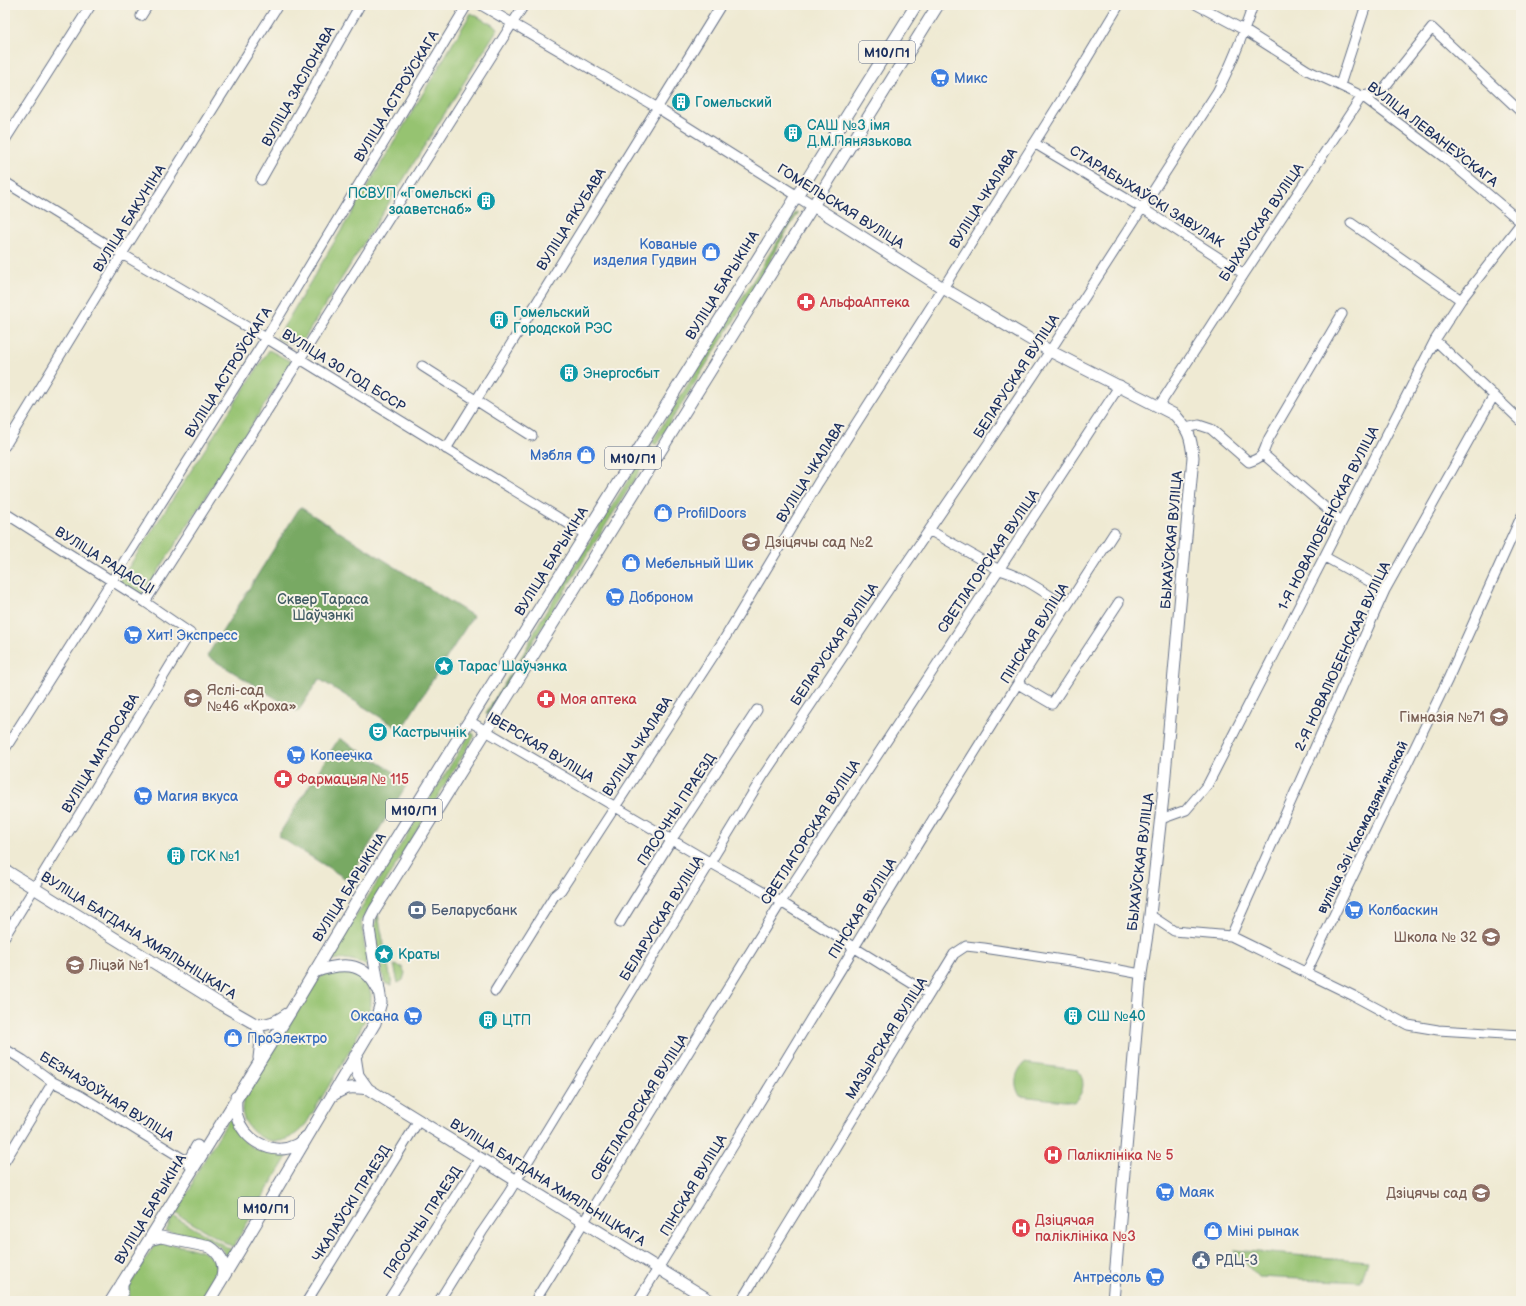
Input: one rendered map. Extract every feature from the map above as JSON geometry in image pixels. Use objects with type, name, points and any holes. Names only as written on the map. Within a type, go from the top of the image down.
[{"type":"main road","name":"ВУЛІЦА БАРЫКІНА","points":[[111,1301],[149,1240],[189,1164],[214,1133],[258,1064],[585,534],[916,5]]},
{"type":"main road","name":"М10/П1","points":[[209,1301],[309,1136],[375,1023],[381,1002],[369,936],[370,919],[381,899],[938,5]]},
{"type":"main road","name":"ГОМЕЛЬСКАЯ ВУЛІЦА","points":[[796,195],[944,288],[1050,351],[1175,415],[1186,428]]},
{"type":"main road","name":"БЫХАЎСКАЯ ВУЛІЦА","points":[[1113,1301],[1141,974],[1150,915],[1161,819],[1193,457],[1192,441],[1186,428]]},
{"type":"main road","name":"ВУЛІЦА БАГДАНА ХМЯЛЬНІЦКАГА","points":[[5,870],[222,1005],[257,1025]]},
{"type":"main road","points":[[314,972],[327,968],[349,965],[367,974],[380,992]]},
{"type":"main road","points":[[258,1064],[261,1041],[257,1025],[273,1023],[291,1011]]},
{"type":"main road","points":[[355,1056],[358,1075],[368,1089]]},
{"type":"main road","points":[[331,1096],[342,1089],[350,1087],[368,1089]]},
{"type":"main road","name":"ВУЛІЦА БАГДАНА ХМЯЛЬНІЦКАГА","points":[[368,1089],[711,1301]]},
{"type":"main road","points":[[236,1097],[236,1114],[240,1124],[254,1141],[261,1145],[269,1148],[289,1147],[297,1144],[309,1136]]},
{"type":"main road","points":[[149,1240],[161,1237],[210,1247],[215,1250],[223,1263],[224,1269],[222,1279]]},
{"type":"main road","points":[[122,1282],[122,1301]]},
{"type":"street","points":[[5,140],[91,5]]},
{"type":"street","points":[[141,16],[148,5]]},
{"type":"street","name":"ВУЛІЦА БАКУНІНА","points":[[5,446],[122,254],[278,5]]},
{"type":"street","name":"ВУЛІЦА ЗАСЛОНАВА","points":[[261,180],[360,5]]},
{"type":"street","name":"ВУЛІЦА АСТРОЎСКАГА","points":[[5,749],[266,338],[467,5]]},
{"type":"street","name":"ГОМЕЛЬСКАЯ ВУЛІЦА","points":[[481,5],[656,108],[796,195]]},
{"type":"street","points":[[145,602],[524,5]]},
{"type":"street","name":"ВУЛІЦА ЯКУБАВА","points":[[446,449],[721,5]]},
{"type":"street","name":"ВУЛІЦА ЧКАЛАВА","points":[[495,991],[554,896],[561,890],[723,640],[818,483],[944,288],[1119,5]]},
{"type":"street","name":"ВУЛІЦА ЛЕВАНЕЎСКАГА","points":[[1197,5],[1244,30],[1307,70],[1362,96],[1445,158],[1521,223]]},
{"type":"street","name":"БЕЛАРУСКАЯ ВУЛІЦА","points":[[439,1301],[516,1181],[763,776],[1050,351],[1217,92],[1228,72],[1253,5]]},
{"type":"street","points":[[1340,85],[1366,5]]},
{"type":"street","points":[[1362,96],[1380,93],[1432,28],[1521,112]]},
{"type":"street","name":"БЫХАЎСКАЯ ВУЛІЦА","points":[[1159,406],[1244,274],[1362,96]]},
{"type":"street","name":"СТАРАБЫХАЎСКІ ЗАВУЛАК","points":[[1034,143],[1142,208],[1244,274]]},
{"type":"street","name":"ВУЛІЦА 30 ГОД БССР","points":[[5,182],[122,254],[266,338],[585,534]]},
{"type":"street","points":[[1351,223],[1461,300]]},
{"type":"street","name":"1-Я НОВАЛЮБЕНСКАЯ ВУЛІЦА","points":[[1161,819],[1186,810],[1208,784],[1435,340],[1461,300],[1521,223]]},
{"type":"street","points":[[1186,428],[1199,425],[1211,430],[1249,462],[1257,459],[1263,454],[1268,438],[1342,314]]},
{"type":"street","points":[[1435,340],[1521,421]]},
{"type":"street","points":[[422,366],[532,436]]},
{"type":"street","name":"СВЕТЛАГОРСКАЯ ВУЛІЦА","points":[[536,1301],[781,902],[1120,386]]},
{"type":"street","name":"2-Я НОВАЛЮБЕНСКАЯ ВУЛІЦА","points":[[1230,936],[1385,590],[1494,395]]},
{"type":"street","points":[[1263,454],[1342,522]]},
{"type":"street","name":"ВУЛІЦА РАДАСЦІ","points":[[5,513],[145,602],[190,633]]},
{"type":"street","name":"вуліца Зоі Касмадзямʼянскай","points":[[1306,973],[1448,679],[1521,517]]},
{"type":"street","points":[[929,530],[999,570],[1009,572],[1066,606]]},
{"type":"street","name":"ПІНСКАЯ ВУЛІЦА","points":[[638,1301],[854,947],[1066,606],[1114,533]]},
{"type":"street","points":[[1325,557],[1385,590]]},
{"type":"street","points":[[1018,684],[1052,704],[1119,602]]},
{"type":"street","name":"ВУЛІЦА МАТРОСАВА","points":[[5,936],[190,633]]},
{"type":"street","name":"ПЯСОЧНЫ ПРАЕЗД","points":[[620,924],[672,839],[757,710]]},
{"type":"street","name":"ІВЕРСКАЯ ВУЛІЦА","points":[[469,721],[605,801],[615,805],[711,863],[781,902],[929,994]]},
{"type":"street","points":[[1150,915],[1174,931],[1230,936],[1408,1024],[1438,1030],[1521,1035]]},
{"type":"street","name":"МАЗЫРСКАЯ ВУЛІЦА","points":[[741,1301],[954,954],[966,946],[1076,962],[1141,974]]},
{"type":"street","name":"БЕЗНАЗОЎНАЯ ВУЛІЦА","points":[[5,1049],[53,1082],[81,1096],[189,1164]]},
{"type":"street","points":[[5,1161],[53,1082]]},
{"type":"street","name":"ЧКАЛАЎСКІ ПРАЕЗД","points":[[307,1301],[419,1120]]},
{"type":"street","name":"ПЯСОЧНЫ ПРАЕЗД","points":[[388,1301],[480,1158]]},
{"type":"green space","points":[[471,13],[498,28],[299,347],[277,338]]},
{"type":"green space","points":[[796,212],[798,213],[777,247],[766,269],[656,445],[652,442]]},
{"type":"green space","points":[[269,350],[292,362],[143,595],[119,582]]},
{"type":"green space","points":[[650,445],[654,448],[488,714],[486,713],[525,651],[539,623]]},
{"type":"green space","name":"Сквер Тараса Шаўчэнкі","points":[[300,507],[473,616],[401,730],[319,679],[298,712],[207,656]]},
{"type":"green space","points":[[470,734],[474,734],[474,737],[361,922],[368,967],[359,962],[349,960],[339,959],[328,961]]},
{"type":"green space","points":[[339,738],[409,781],[348,880],[278,836]]},
{"type":"green space","points":[[378,915],[392,985],[387,984],[384,981],[376,948],[375,931]]},
{"type":"green space","points":[[394,965],[402,967],[405,973],[403,980],[398,983]]},
{"type":"green space","points":[[339,970],[351,971],[367,983],[371,994],[371,1006],[352,1047],[306,1124],[296,1134],[284,1140],[270,1141],[257,1134],[246,1124],[243,1117],[242,1107],[246,1092],[318,979],[327,973]]},
{"type":"green space","points":[[1024,1063],[1078,1070],[1081,1074],[1083,1083],[1080,1095],[1074,1102],[1020,1096],[1016,1087],[1016,1079]]},
{"type":"green space","points":[[229,1119],[231,1119],[234,1128],[239,1135],[252,1147],[269,1153],[287,1153],[288,1155],[233,1247],[175,1213],[191,1188],[194,1177]]},
{"type":"green space","points":[[173,1216],[232,1250],[227,1257],[220,1247],[209,1240],[166,1231]]},
{"type":"green space","points":[[163,1243],[200,1251],[214,1260],[216,1267],[215,1277],[201,1301],[129,1301],[129,1287],[153,1247],[156,1244]]},
{"type":"green space","points":[[1233,1250],[1368,1261],[1361,1282],[1258,1277]]},
{"type":"place","name":"Микс","points":[[940,78]]},
{"type":"place","name":"Гомельский","points":[[681,102]]},
{"type":"place","name":"САШ №3 імя Д.М.Пянязькова","points":[[793,133]]},
{"type":"place","name":"ПСВУП «Гомельскі зааветснаб»","points":[[486,201]]},
{"type":"place","name":"Кованые изделия Гудвин","points":[[711,252]]},
{"type":"place","name":"АльфаАптека","points":[[806,302]]},
{"type":"place","name":"Гомельский Городской РЭС","points":[[499,320]]},
{"type":"place","name":"Энергосбыт","points":[[569,373]]},
{"type":"place","name":"Мэбля","points":[[586,455]]},
{"type":"place","name":"ProfilDoors","points":[[663,513]]},
{"type":"place","name":"Дзіцячы сад №2","points":[[751,542]]},
{"type":"place","name":"Мебельный Шик","points":[[631,563]]},
{"type":"place","name":"Доброном","points":[[615,597]]},
{"type":"place","name":"Хит! Экспресс","points":[[133,635]]},
{"type":"place","name":"Тарас Шаўчэнка","points":[[444,666]]},
{"type":"place","name":"Яслі-сад №46 «Кроха»","points":[[193,698]]},
{"type":"place","name":"Моя аптека","points":[[546,699]]},
{"type":"place","name":"Гімназія №71","points":[[1499,717]]},
{"type":"place","name":"Кастрычнік","points":[[378,732]]},
{"type":"place","name":"Копеечка","points":[[296,755]]},
{"type":"place","name":"Фармацыя № 115","points":[[283,779]]},
{"type":"place","name":"Магия вкуса","points":[[143,796]]},
{"type":"place","name":"ГСК №1","points":[[176,856]]},
{"type":"place","name":"Беларусбанк","points":[[417,910]]},
{"type":"place","name":"Колбаскин","points":[[1354,910]]},
{"type":"place","name":"Школа № 32","points":[[1491,937]]},
{"type":"place","name":"Краты","points":[[384,954]]},
{"type":"place","name":"Ліцэй №1","points":[[75,965]]},
{"type":"place","name":"Оксана","points":[[413,1016]]},
{"type":"place","name":"СШ №40","points":[[1073,1016]]},
{"type":"place","name":"ЦТП","points":[[488,1020]]},
{"type":"place","name":"ПроЭлектро","points":[[233,1038]]},
{"type":"place","name":"Паліклініка № 5","points":[[1053,1155]]},
{"type":"place","name":"Маяк","points":[[1165,1192]]},
{"type":"place","name":"Дзіцячы сад","points":[[1481,1193]]},
{"type":"place","name":"Дзіцячая паліклініка №3","points":[[1021,1228]]},
{"type":"place","name":"Міні рынак","points":[[1213,1231]]},
{"type":"place","name":"РДЦ-3","points":[[1201,1260]]},
{"type":"place","name":"Антресоль","points":[[1155,1277]]}]
